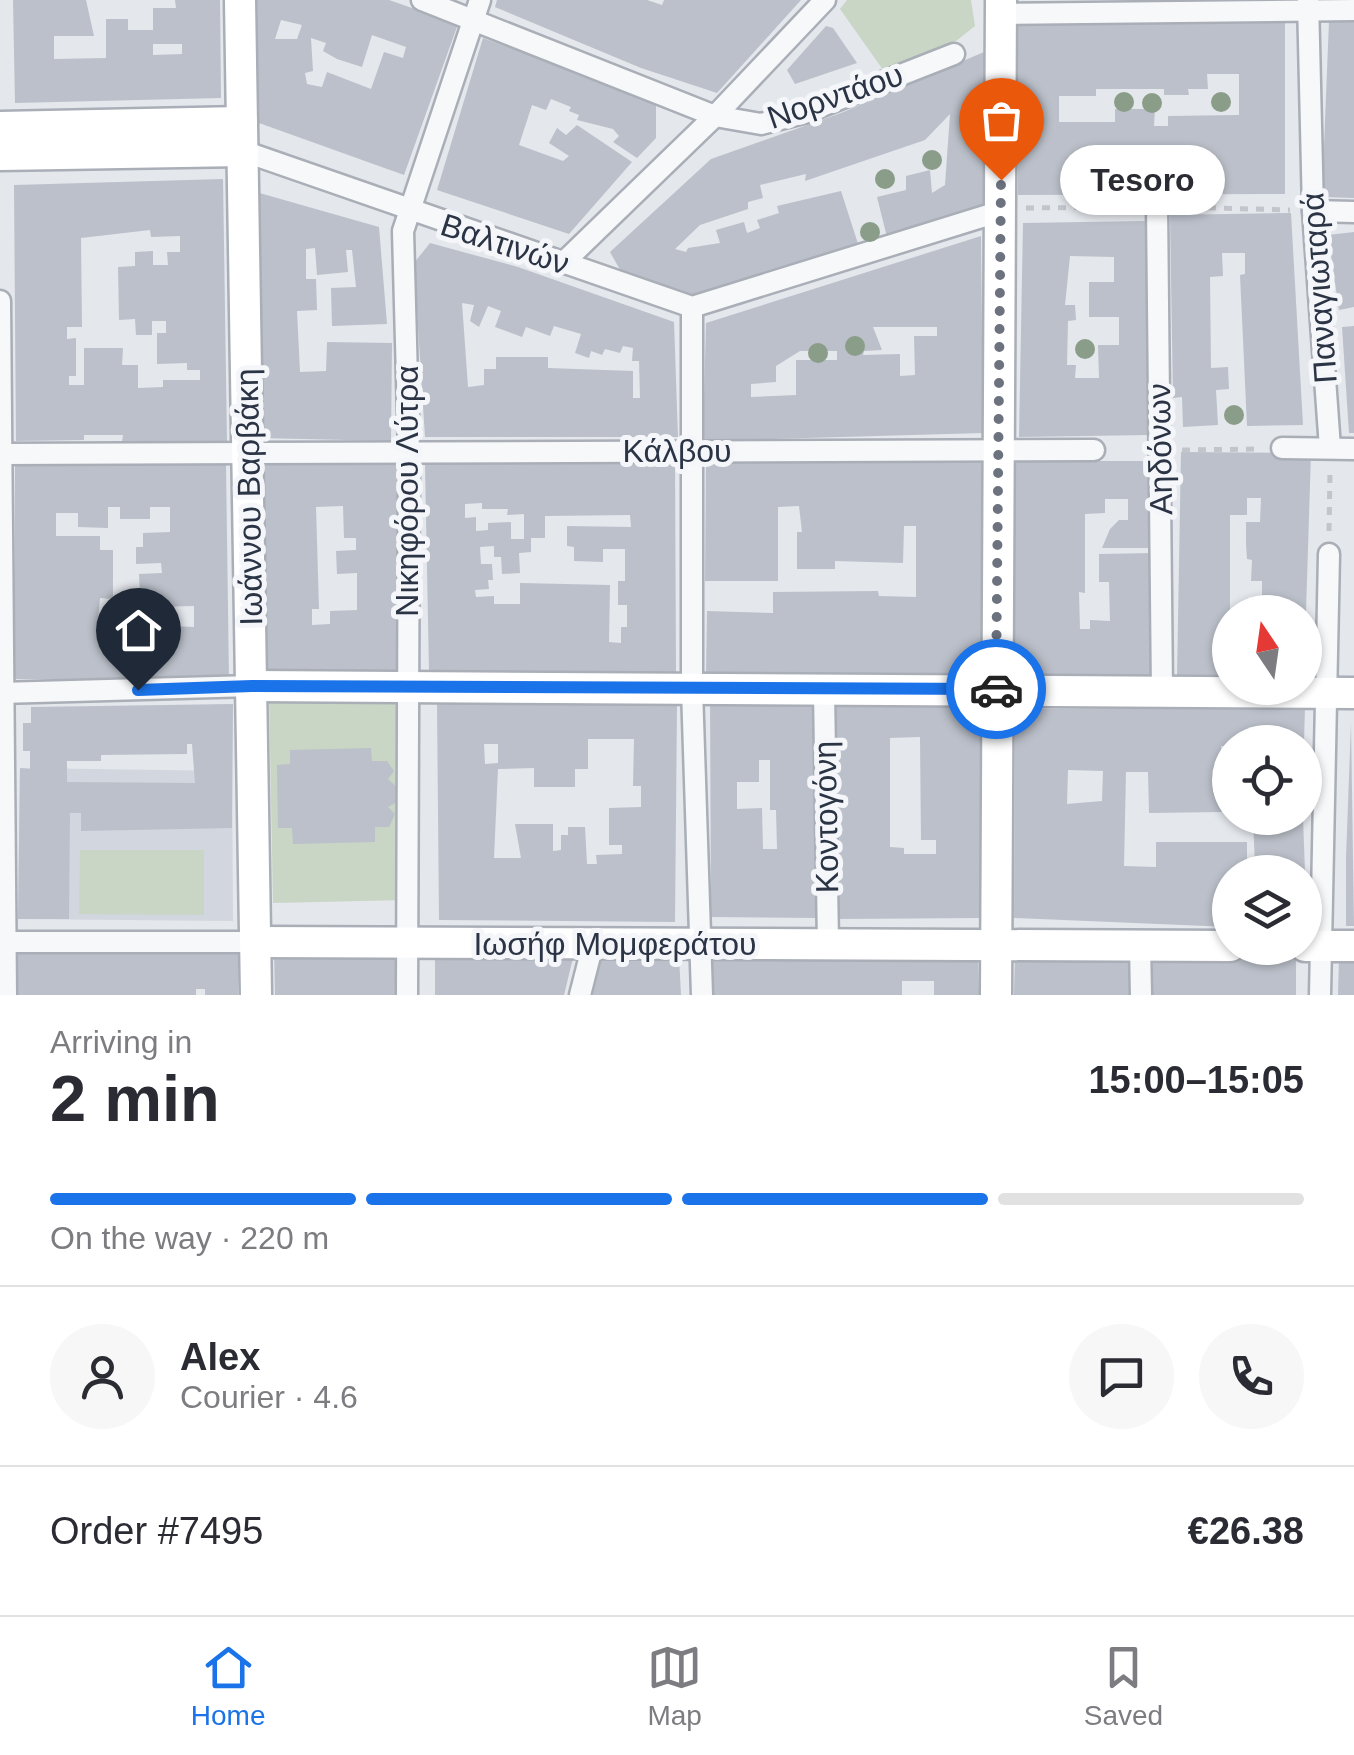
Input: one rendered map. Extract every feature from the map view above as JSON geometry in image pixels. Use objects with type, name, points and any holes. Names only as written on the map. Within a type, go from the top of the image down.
[{"type":"street","name":"Ιωάννου Βαρβάκη","points":[[240,0],[256,995]]},
{"type":"street","points":[[422,0],[715,116]]},
{"type":"street","name":"Νικηφόρου Λύτρα","points":[[407,995],[409,453],[403,231],[480,0]]},
{"type":"street","name":"Νορντάου","points":[[562,263],[715,116],[825,0]]},
{"type":"street","points":[[996,995],[1002,7],[1308,5],[1354,10]]},
{"type":"street","name":"Παναγιωταρά","points":[[1308,5],[1313,210],[1330,448]]},
{"type":"street","name":"Νορντάου","points":[[715,116],[761,124],[804,113],[954,54]]},
{"type":"street","name":"Βαλτινών","points":[[0,127],[242,137],[409,212],[692,307]]},
{"type":"street","name":"Βαλτινών","points":[[0,155],[242,137]]},
{"type":"street","name":"Αηδόνων","points":[[1157,206],[1162,692]]},
{"type":"street","points":[[1313,210],[1354,212]]},
{"type":"street","points":[[702,995],[704,944],[692,689],[692,307],[1001,211]]},
{"type":"street","points":[[0,300],[6,995]]},
{"type":"street","points":[[1282,448],[1354,449]]},
{"type":"street","name":"Κάλβου","points":[[0,454],[1094,450]]},
{"type":"street","points":[[1322,867],[1342,693],[1329,554]]},
{"type":"street","points":[[2,693],[252,686],[1342,693]]},
{"type":"street","name":"Κοντογόνη","points":[[824,690],[828,944]]},
{"type":"street","name":"Ιωσήφ Μομφεράτου","points":[[3,942],[1212,946]]},
{"type":"street","points":[[580,995],[593,944]]},
{"type":"street","points":[[1140,946],[1140,995]]},
{"type":"street","points":[[1322,946],[1354,946]]},
{"type":"street","points":[[1316,965],[1320,995]]},
{"type":"path","points":[[1160,450],[1282,448]]},
{"type":"path","points":[[1329,554],[1330,448]]},
{"type":"shaded area","points":[[20,768],[232,771],[233,921],[18,919]]},
{"type":"green space","points":[[847,0],[971,0],[975,26],[956,41],[886,74],[840,9]]},
{"type":"green space","points":[[402,693],[407,900],[273,903],[269,696]]},
{"type":"green space","points":[[80,850],[204,850],[204,915],[79,914]]},
{"type":"building","points":[[13,0],[86,0],[94,36],[54,36],[54,59],[106,58],[106,19],[128,19],[128,30],[153,30],[153,8],[176,8],[175,0],[220,0],[221,98],[15,103]],"holes":[[[153,44],[182,44],[182,54],[153,55]]]},
{"type":"building","points":[[255,0],[389,0],[458,24],[404,175],[259,123]],"holes":[[[281,20],[302,25],[297,39],[275,39]],[[372,35],[406,47],[403,58],[384,52],[371,89],[327,72],[322,87],[307,84],[305,73],[313,71],[311,38],[326,43],[323,51],[337,59],[362,67]]]},
{"type":"building","points":[[497,0],[647,0],[662,5],[664,0],[801,0],[717,93],[641,68],[495,7]]},
{"type":"building","points":[[1329,21],[1354,21],[1354,198],[1322,197]]},
{"type":"building","points":[[1285,23],[1285,194],[1018,195],[1018,24]],"holes":[[[1207,74],[1239,74],[1239,115],[1168,116],[1168,126],[1154,126],[1155,109],[1115,109],[1115,122],[1059,122],[1059,96],[1096,96],[1096,89],[1164,89],[1164,95],[1189,95],[1188,89],[1208,89]]]},
{"type":"building","points":[[826,26],[833,28],[857,63],[795,84],[787,70]]},
{"type":"building","points":[[483,38],[656,102],[656,138],[637,158],[613,142],[619,136],[613,129],[577,120],[579,115],[569,111],[571,107],[551,99],[546,110],[532,105],[519,145],[563,161],[569,156],[549,143],[557,128],[566,135],[577,125],[632,162],[569,234],[437,190]]},
{"type":"building","points":[[984,52],[984,208],[888,241],[877,197],[906,190],[906,176],[930,170],[932,193],[945,185],[950,114],[925,140],[805,181],[806,174],[760,185],[763,198],[748,202],[748,209],[700,225],[675,249],[686,252],[688,248],[720,243],[716,230],[744,222],[747,233],[760,228],[757,220],[779,213],[777,206],[841,191],[860,250],[692,301],[623,275],[610,252],[711,159],[841,113]]},
{"type":"building","points":[[223,179],[227,441],[122,442],[123,435],[84,435],[84,440],[16,441],[14,185]],"holes":[[[150,230],[151,237],[180,236],[180,252],[167,252],[168,265],[153,265],[153,251],[135,252],[135,266],[118,267],[119,320],[135,319],[136,335],[152,335],[152,321],[166,321],[166,333],[157,333],[157,364],[187,363],[187,370],[200,370],[200,380],[163,380],[163,387],[138,388],[138,365],[122,365],[123,348],[84,348],[84,385],[69,385],[69,376],[76,376],[76,338],[67,339],[67,327],[82,327],[81,238]]]},
{"type":"building","points":[[256,192],[379,227],[387,324],[332,326],[331,288],[356,287],[352,250],[346,250],[348,272],[317,275],[315,248],[306,249],[306,279],[316,279],[317,310],[297,311],[300,372],[326,371],[327,342],[392,343],[391,441],[258,438],[261,344]]},
{"type":"building","points":[[1291,213],[1303,425],[1247,426],[1240,275],[1245,274],[1245,253],[1222,253],[1223,276],[1210,277],[1211,368],[1228,367],[1229,389],[1216,390],[1218,425],[1183,427],[1182,397],[1173,398],[1170,215]]},
{"type":"building","points":[[1145,221],[1149,435],[1019,437],[1023,223]],"holes":[[[1070,256],[1114,257],[1114,282],[1089,282],[1089,317],[1119,317],[1119,345],[1098,345],[1099,378],[1075,378],[1076,365],[1067,365],[1068,321],[1076,320],[1075,305],[1065,305]]]},
{"type":"building","points":[[1354,232],[1354,307],[1339,310],[1328,235]]},
{"type":"building","points":[[981,236],[983,433],[703,441],[706,323]],"holes":[[[873,327],[937,327],[937,336],[914,336],[915,375],[900,376],[900,354],[863,355],[864,351],[882,350]],[[800,351],[837,351],[837,360],[796,360],[796,395],[751,397],[751,384],[776,382],[776,366]]]},
{"type":"building","points":[[430,243],[518,267],[674,322],[678,437],[425,437],[414,263]],"holes":[[[462,303],[474,305],[470,321],[479,327],[488,306],[501,311],[495,327],[522,337],[526,327],[550,336],[554,326],[581,334],[575,353],[589,358],[591,351],[602,355],[605,349],[620,353],[623,346],[633,348],[632,361],[639,361],[640,398],[633,398],[633,371],[548,368],[548,357],[496,357],[496,369],[484,369],[484,385],[468,387]]]},
{"type":"building","points":[[1354,326],[1354,433],[1349,433],[1342,327]]},
{"type":"building","points":[[1181,452],[1311,453],[1307,595],[1262,595],[1262,581],[1251,581],[1246,522],[1260,522],[1261,498],[1247,498],[1247,515],[1230,515],[1230,595],[1212,595],[1212,677],[1177,676]]},
{"type":"building","points":[[396,457],[402,674],[261,677],[255,460]],"holes":[[[343,506],[344,538],[356,538],[356,550],[336,551],[337,574],[357,573],[357,610],[330,611],[330,624],[312,625],[312,609],[319,609],[316,507]]]},
{"type":"building","points":[[982,460],[982,675],[706,673],[707,611],[773,613],[773,592],[878,591],[879,596],[916,597],[916,526],[904,526],[903,563],[835,561],[835,569],[797,569],[797,532],[802,532],[799,506],[778,507],[778,581],[705,581],[706,461]]},
{"type":"building","points":[[1013,461],[1155,461],[1155,548],[1102,548],[1110,529],[1119,520],[1128,520],[1128,499],[1105,499],[1105,513],[1085,514],[1085,593],[1079,592],[1080,629],[1090,629],[1090,620],[1110,621],[1109,582],[1099,582],[1099,554],[1155,553],[1154,679],[1013,677]]},
{"type":"building","points":[[675,462],[676,674],[429,672],[425,464]],"holes":[[[482,503],[482,509],[508,509],[507,515],[524,514],[524,539],[511,539],[511,522],[488,523],[488,530],[476,531],[476,517],[465,518],[465,504]],[[630,515],[631,527],[567,526],[567,546],[574,547],[574,561],[603,562],[603,549],[625,549],[625,581],[618,581],[618,605],[627,605],[627,627],[621,627],[621,643],[609,642],[610,585],[520,583],[520,604],[494,604],[494,596],[476,597],[475,590],[489,589],[488,580],[493,580],[492,564],[481,564],[480,547],[494,546],[494,557],[501,557],[502,574],[520,573],[519,553],[531,552],[531,538],[545,538],[545,516]]]},
{"type":"building","points":[[226,464],[229,682],[14,679],[15,465]],"holes":[[[108,507],[120,507],[120,519],[150,519],[150,507],[170,507],[170,532],[143,533],[143,547],[136,547],[136,564],[161,563],[162,573],[139,574],[140,595],[153,595],[154,607],[194,606],[194,627],[172,626],[172,616],[98,620],[100,598],[113,599],[113,550],[100,550],[100,536],[56,536],[56,513],[78,513],[78,527],[108,528]]]},
{"type":"building","points":[[710,694],[815,694],[817,918],[711,917]],"holes":[[[759,760],[770,760],[770,810],[776,810],[777,849],[763,849],[762,808],[737,809],[737,782],[759,782]]]},
{"type":"building","points":[[836,702],[981,703],[980,918],[839,919]],"holes":[[[920,737],[921,840],[936,840],[936,854],[904,854],[904,848],[890,847],[890,738]]]},
{"type":"building","points":[[437,703],[677,703],[675,922],[439,920]],"holes":[[[588,739],[634,739],[633,786],[641,786],[641,807],[609,808],[609,845],[622,845],[622,854],[596,855],[597,864],[587,864],[585,827],[568,827],[568,835],[561,835],[561,850],[553,851],[553,824],[515,824],[521,858],[494,858],[498,769],[534,768],[534,787],[575,787],[575,769],[588,769]],[[484,744],[498,744],[498,763],[485,764]]]},
{"type":"building","points":[[233,704],[232,828],[81,831],[81,813],[70,813],[69,919],[18,919],[20,768],[30,769],[30,751],[23,751],[23,723],[31,723],[31,707]],"holes":[[[187,744],[192,744],[195,783],[67,782],[67,761],[101,761],[101,755],[187,754]]]},
{"type":"building","points":[[1305,707],[1304,725],[1212,725],[1212,812],[1149,813],[1148,772],[1126,772],[1124,866],[1156,867],[1156,842],[1247,842],[1247,855],[1212,855],[1212,926],[1014,918],[1015,709]],"holes":[[[1068,770],[1103,771],[1102,801],[1067,804]]]},
{"type":"building","points":[[1351,723],[1354,926],[1346,926],[1346,858]]},
{"type":"building","points":[[371,748],[372,761],[387,761],[394,771],[388,779],[400,790],[400,800],[388,807],[395,814],[389,827],[375,827],[375,842],[293,844],[292,828],[278,828],[277,765],[290,764],[290,750]]},
{"type":"building","points":[[1254,835],[1304,835],[1304,855],[1255,855]]},
{"type":"building","points":[[274,951],[404,951],[403,995],[275,995]]},
{"type":"building","points":[[16,952],[239,953],[238,995],[205,995],[205,989],[196,989],[196,995],[16,995]]},
{"type":"building","points":[[435,953],[574,954],[564,995],[435,995]]},
{"type":"building","points":[[711,953],[978,954],[979,995],[934,995],[934,981],[902,981],[902,995],[710,995]]},
{"type":"building","points":[[599,955],[679,956],[681,995],[589,995]]},
{"type":"building","points":[[1015,955],[1133,956],[1134,995],[1014,995]]},
{"type":"building","points":[[1212,955],[1212,965],[1296,965],[1296,995],[1151,995],[1151,956]]},
{"type":"building","points":[[1339,959],[1354,959],[1354,995],[1338,995]]},
{"type":"way so far","points":[[996,689],[1001,180]]},
{"type":"place","name":"Tesoro","points":[[1001,180]]},
{"type":"route","points":[[138,690],[252,686],[996,689]]}]
